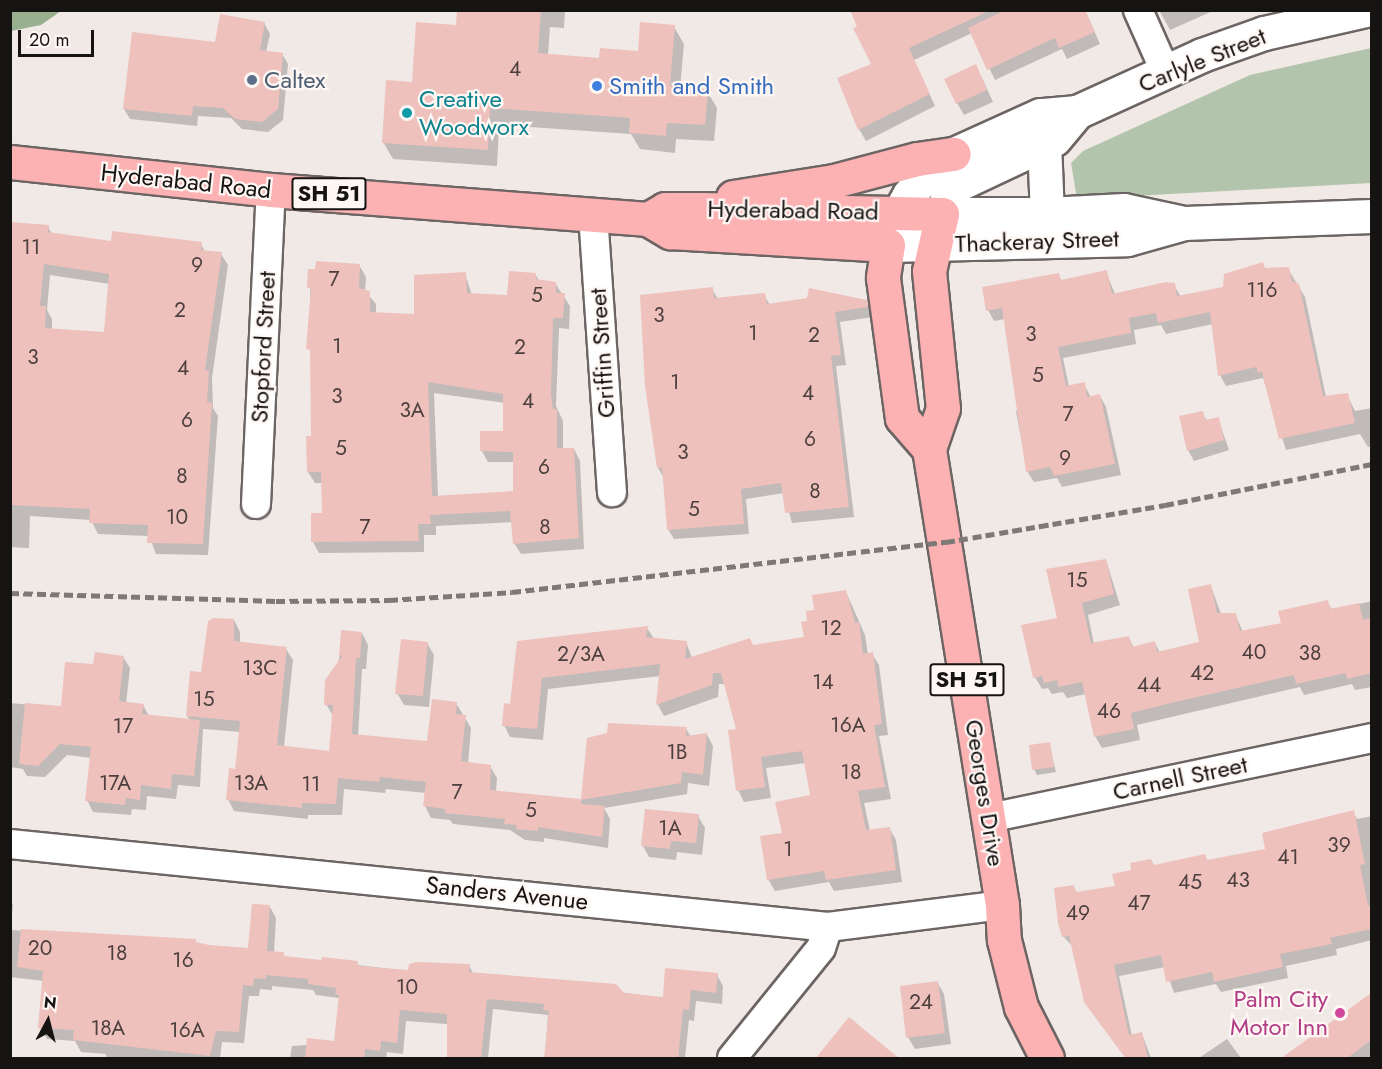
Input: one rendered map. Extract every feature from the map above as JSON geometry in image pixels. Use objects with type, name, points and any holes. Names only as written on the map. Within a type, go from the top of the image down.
[{"type":"main road","name":"Carlyle Street","points":[[899,212],[927,174],[954,154],[1040,115],[1077,112],[1202,55],[1264,33],[1366,10]]},
{"type":"main road","name":"Carlyle Street","points":[[939,229],[948,195],[959,184],[1054,139],[1077,112]]},
{"type":"main road","points":[[1044,143],[1047,214]]},
{"type":"main road","points":[[701,208],[728,198],[834,182],[917,159],[954,154]]},
{"type":"main road","name":"Hyderabad Road","points":[[10,162],[271,190],[648,219],[670,232],[888,245]]},
{"type":"main road","name":"Hyderabad Road","points":[[648,219],[665,209],[899,212],[939,229]]},
{"type":"main road","name":"Thackeray Street","points":[[888,245],[939,229],[1047,214],[1124,210],[1184,223]]},
{"type":"main road","points":[[899,212],[888,245],[884,278],[902,418],[929,449]]},
{"type":"main road","name":"Thackeray Street","points":[[939,229],[1127,239],[1184,223],[1371,216]]},
{"type":"main road","name":"Georges Drive","points":[[939,229],[929,271],[942,408],[929,449],[989,818],[1011,974],[1021,1007],[1047,1059]]},
{"type":"street","points":[[1138,10],[1166,73]]},
{"type":"street","name":"Stopford Street","points":[[256,504],[271,190]]},
{"type":"street","name":"Griffin Street","points":[[592,214],[612,492]]},
{"type":"street","name":"Carnell Street","points":[[989,818],[1371,738]]},
{"type":"street","name":"Sanders Avenue","points":[[10,844],[828,927],[1002,905]]},
{"type":"street","points":[[732,1059],[820,948],[828,927]]},
{"type":"green space","points":[[11,10],[61,11],[41,25],[11,31]]},
{"type":"green space","points":[[1371,48],[1371,183],[1077,199],[1071,163],[1083,151],[1250,75]]},
{"type":"building","points":[[457,10],[541,10],[538,53],[599,58],[600,48],[638,51],[640,22],[675,25],[670,86],[708,89],[705,125],[667,123],[666,136],[629,133],[630,118],[490,108],[488,150],[382,143],[386,80],[412,82],[416,22],[456,25]]},
{"type":"building","points":[[850,10],[991,10],[909,48],[930,94],[858,130],[837,78],[871,64],[853,28],[857,27]]},
{"type":"building","points":[[1005,10],[1085,10],[1095,32],[1059,48],[1055,38],[987,70],[968,28]]},
{"type":"building","points":[[220,14],[265,22],[260,50],[283,53],[278,109],[262,122],[235,119],[223,108],[193,106],[192,116],[123,109],[132,32],[215,42]]},
{"type":"building","points":[[976,64],[987,90],[956,104],[944,79]]},
{"type":"building","points":[[10,222],[49,225],[48,232],[111,241],[112,231],[202,242],[201,250],[222,252],[205,370],[209,371],[207,402],[212,403],[203,544],[147,543],[148,525],[89,523],[90,509],[10,505]],"holes":[[[44,264],[109,274],[104,332],[45,328],[46,306],[40,306]]]},
{"type":"building","points":[[316,261],[360,264],[359,288],[370,291],[370,312],[414,314],[414,275],[466,272],[467,293],[507,295],[509,271],[536,273],[536,279],[556,282],[556,293],[565,293],[563,318],[553,318],[551,394],[553,409],[557,409],[557,448],[574,448],[579,538],[513,544],[510,511],[430,515],[431,524],[418,524],[419,541],[311,542],[311,513],[322,513],[321,472],[307,472],[306,436],[311,436],[310,350],[306,349],[311,288],[307,288],[308,269],[315,269]],"holes":[[[428,382],[503,394],[503,431],[480,431],[480,451],[513,452],[513,491],[432,496]]]},
{"type":"building","points":[[1263,262],[1265,268],[1289,267],[1292,281],[1299,284],[1323,396],[1348,393],[1355,423],[1279,439],[1262,372],[1258,373],[1256,367],[1218,376],[1210,312],[1158,323],[1156,313],[1129,318],[1131,333],[1058,347],[1066,386],[1085,382],[1087,397],[1100,394],[1115,464],[1054,476],[1050,467],[1026,472],[1002,308],[986,311],[982,287],[1059,273],[1061,280],[1107,270],[1112,294],[1166,282],[1175,283],[1177,296],[1223,287],[1224,274]]},
{"type":"building","points":[[713,287],[714,298],[765,293],[767,304],[807,298],[809,288],[867,300],[868,307],[835,312],[841,355],[831,356],[849,507],[785,513],[781,483],[741,489],[744,524],[667,530],[662,468],[657,468],[645,386],[640,295]]},
{"type":"building","points":[[1203,411],[1205,420],[1219,417],[1224,440],[1187,451],[1179,416]]},
{"type":"building","points":[[1106,559],[1114,594],[1082,603],[1091,643],[1129,636],[1132,647],[1155,641],[1157,652],[1199,642],[1188,589],[1211,584],[1217,613],[1236,613],[1240,631],[1281,623],[1278,611],[1328,600],[1330,609],[1359,603],[1363,620],[1371,618],[1371,673],[1347,679],[1346,673],[1296,684],[1294,675],[1171,703],[1131,713],[1134,729],[1094,737],[1082,682],[1058,687],[1057,680],[1044,683],[1042,676],[1033,678],[1021,625],[1057,618],[1046,569]]},
{"type":"building","points":[[846,590],[855,623],[859,622],[863,654],[873,652],[882,724],[874,725],[885,787],[858,791],[866,830],[890,827],[896,870],[826,880],[824,871],[767,880],[760,836],[782,833],[775,802],[810,795],[802,751],[761,757],[765,787],[736,791],[728,730],[736,729],[721,673],[713,673],[712,685],[656,705],[660,664],[542,678],[537,729],[502,726],[504,703],[510,704],[517,641],[648,626],[646,637],[687,641],[685,659],[750,638],[753,645],[804,637],[801,622],[807,621],[806,611],[814,610],[812,595]]},
{"type":"building","points":[[214,618],[234,619],[234,641],[287,647],[277,745],[329,751],[333,705],[324,705],[325,680],[342,656],[339,656],[341,630],[362,632],[360,658],[356,658],[352,734],[427,741],[432,699],[457,702],[456,714],[466,715],[461,761],[491,765],[490,790],[581,799],[587,738],[607,733],[608,723],[687,727],[686,736],[707,733],[703,775],[682,772],[681,783],[581,800],[581,804],[605,806],[602,837],[538,827],[538,831],[516,829],[517,825],[504,824],[505,819],[445,813],[445,809],[423,806],[426,782],[380,777],[379,782],[338,778],[336,804],[302,803],[302,808],[226,800],[229,768],[235,769],[240,721],[186,716],[190,671],[201,672],[208,621]]},
{"type":"building","points":[[401,639],[428,642],[423,696],[395,694]]},
{"type":"building","points":[[95,652],[124,656],[119,701],[144,704],[142,714],[200,720],[194,776],[172,774],[171,789],[141,785],[140,800],[126,798],[125,805],[85,801],[91,747],[60,744],[38,766],[19,764],[25,703],[61,706],[65,662],[93,664]]},
{"type":"building","points":[[1050,742],[1054,767],[1032,770],[1029,745]]},
{"type":"building","points":[[645,809],[699,814],[696,843],[671,841],[670,849],[641,846]]},
{"type":"building","points":[[1354,810],[1365,864],[1360,865],[1368,906],[1371,905],[1371,929],[1330,938],[1332,944],[1280,954],[1283,967],[1214,982],[1212,972],[1166,982],[1161,955],[1114,965],[1129,1035],[1142,1032],[1148,1059],[1126,1059],[1084,1002],[1069,936],[1062,937],[1058,923],[1054,888],[1074,885],[1076,892],[1115,886],[1112,874],[1131,870],[1130,863],[1151,859],[1154,865],[1205,854],[1207,860],[1265,849],[1262,833]]},
{"type":"building","points":[[252,904],[270,905],[267,951],[284,952],[284,956],[358,961],[358,966],[408,970],[409,964],[416,962],[470,964],[469,972],[616,984],[624,993],[663,997],[665,968],[718,973],[716,993],[691,990],[689,1010],[683,1009],[678,1059],[544,1059],[549,1011],[543,1010],[544,1004],[487,999],[481,1059],[447,1059],[447,1014],[400,1010],[397,1043],[381,1041],[380,1051],[365,1049],[364,1059],[305,1059],[307,1038],[334,1041],[339,995],[335,994],[336,988],[308,984],[308,979],[266,975],[266,979],[254,978],[253,986],[243,985],[239,1032],[216,1031],[210,1056],[73,1040],[74,1030],[38,1028],[43,971],[17,967],[21,929],[196,939],[196,942],[209,945],[248,948]]},
{"type":"building","points":[[938,981],[945,1033],[906,1038],[900,986]]},
{"type":"building","points":[[1371,993],[1371,1040],[1346,1059],[1280,1059]]},
{"type":"building","points":[[849,1017],[900,1059],[815,1059]]},
{"type":"railway","points":[[10,593],[276,601],[389,600],[512,592],[946,542],[1165,505],[1372,464]]},
{"type":"place","name":"Caltex","points":[[252,80]]},
{"type":"place","name":"Smith and Smith","points":[[597,86]]},
{"type":"place","name":"Creative Woodworx","points":[[407,113]]},
{"type":"place","name":"Palm City Motor Inn","points":[[1340,1013]]}]
